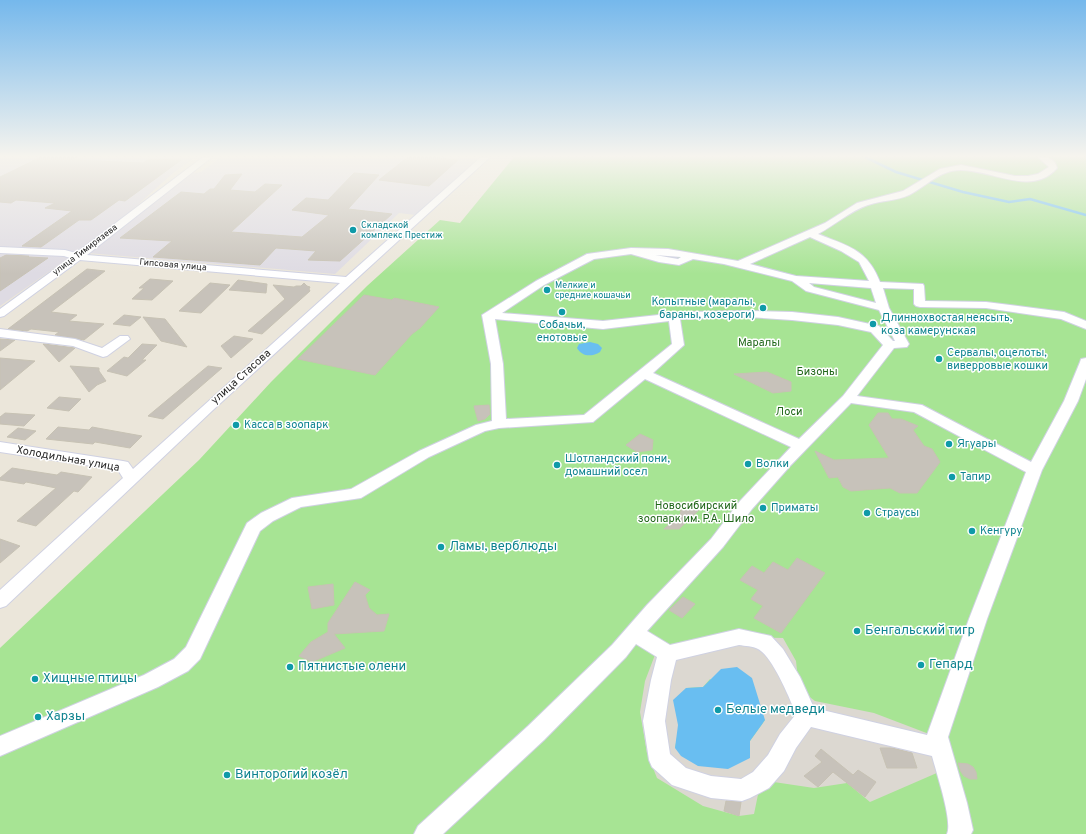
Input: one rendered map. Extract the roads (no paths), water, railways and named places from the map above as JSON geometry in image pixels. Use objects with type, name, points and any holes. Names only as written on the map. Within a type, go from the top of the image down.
[{"type":"street","name":"улица Тимирязева","points":[[0,314],[78,257],[157,196]]},
{"type":"street","name":"улица Стасова","points":[[0,601],[131,478],[347,280],[442,196]]},
{"type":"street","points":[[739,265],[810,234],[838,220],[852,209],[865,203],[893,196]]},
{"type":"street","points":[[426,834],[536,733],[618,651],[717,543],[746,505],[848,399],[890,345],[903,344],[883,308],[876,285],[864,260],[832,243],[810,234]]},
{"type":"street","name":"Гипсовая улица","points":[[0,250],[65,254],[78,257],[347,280]]},
{"type":"street","points":[[488,315],[506,306],[540,283],[591,256],[632,251],[660,259],[679,262],[692,256],[796,278],[876,285],[919,286],[920,304],[986,305],[1064,316],[1086,325]]},
{"type":"street","points":[[796,278],[810,289],[883,308]]},
{"type":"street","points":[[488,315],[603,325],[686,315],[748,314],[792,316],[838,321],[875,329],[890,345]]},
{"type":"street","points":[[488,315],[497,364],[499,424]]},
{"type":"street","points":[[0,746],[151,681],[181,666],[193,653],[201,638],[253,528],[267,517],[298,502],[355,494],[424,454],[466,433],[481,428],[499,424],[588,420],[678,345],[674,317]]},
{"type":"street","points":[[0,333],[75,343],[103,353],[124,339]]},
{"type":"street","points":[[959,834],[961,830],[956,804],[937,738],[978,619],[1034,470],[1072,401],[1086,362]]},
{"type":"street","points":[[644,374],[802,446]]},
{"type":"street","points":[[848,399],[917,408],[1034,470]]},
{"type":"street","name":"Холодильная улица","points":[[0,447],[123,466],[131,478]]},
{"type":"street","points":[[634,633],[668,654],[739,637],[764,642],[776,655],[793,683],[807,716]]},
{"type":"street","points":[[668,654],[661,680],[654,721],[660,760],[680,777],[711,787],[742,790],[761,780],[776,763],[788,741],[807,716]]},
{"type":"street","points":[[807,716],[940,748]]},
{"type":"water","points":[[590,342],[598,344],[602,348],[600,352],[594,355],[584,355],[577,348],[579,344]]},
{"type":"water","name":"Белые медведи","points":[[737,667],[752,678],[765,720],[750,741],[750,758],[728,769],[698,766],[681,756],[675,748],[678,725],[673,700],[686,688],[703,687],[721,669]]},
{"type":"waterway","points":[[981,196],[1009,202],[1030,199],[1086,215]]},
{"type":"place","name":"Складской комплекс Престиж","points":[[353,230]]},
{"type":"place","name":"Мелкие и средние кошачьи","points":[[547,290]]},
{"type":"place","name":"Копытные (маралы, бараны, козероги)","points":[[763,308]]},
{"type":"place","name":"Собачьи, енотовые","points":[[562,312]]},
{"type":"place","name":"Длиннохвостая неясыть, коза камерунская","points":[[873,324]]},
{"type":"place","name":"Сервалы, оцелоты, виверровые кошки","points":[[939,359]]},
{"type":"place","name":"Касса в зоопарк","points":[[236,425]]},
{"type":"place","name":"Ягуары","points":[[949,444]]},
{"type":"place","name":"Волки","points":[[748,464]]},
{"type":"place","name":"Шотландский пони, домашний осел","points":[[557,465]]},
{"type":"place","name":"Тапир","points":[[952,477]]},
{"type":"place","name":"Приматы","points":[[763,508]]},
{"type":"place","name":"Страусы","points":[[867,513]]},
{"type":"place","name":"Кенгуру","points":[[972,531]]},
{"type":"place","name":"Ламы, верблюды","points":[[441,547]]},
{"type":"place","name":"Бенгальский тигр","points":[[857,631]]},
{"type":"place","name":"Гепард","points":[[921,665]]},
{"type":"place","name":"Пятнистые олени","points":[[290,667]]},
{"type":"place","name":"Хищные птицы","points":[[35,679]]},
{"type":"place","name":"Белые медведи","points":[[718,710]]},
{"type":"place","name":"Харзы","points":[[38,717]]},
{"type":"place","name":"Винторогий козёл","points":[[227,775]]},
{"type":"park label","name":"Маралы","points":[[759,343]]},
{"type":"park label","name":"Бизоны","points":[[817,372]]},
{"type":"park label","name":"Лоси","points":[[789,412]]},
{"type":"park label","name":"Новосибирский зоопарк им. Р.А. Шило","points":[[696,512]]}]
